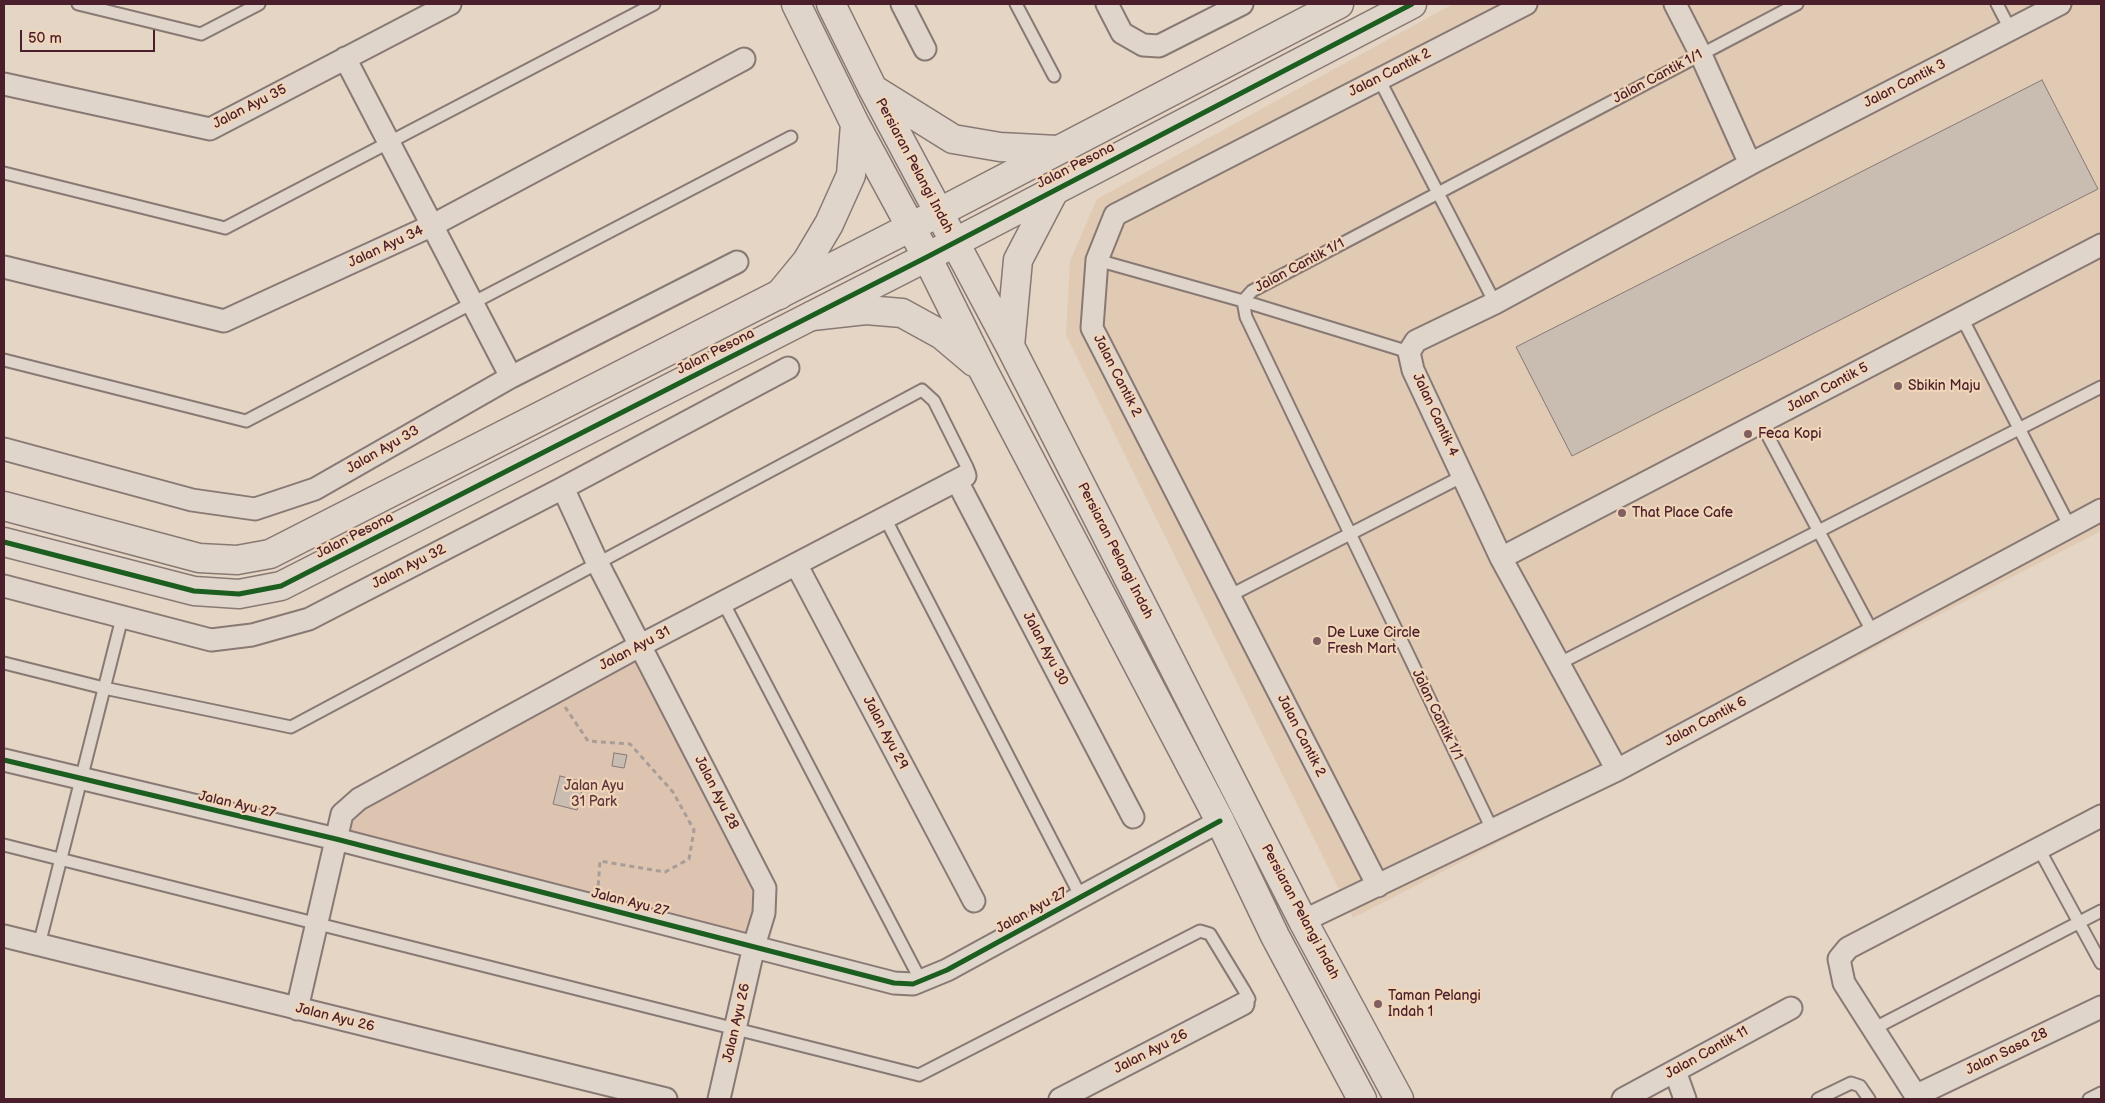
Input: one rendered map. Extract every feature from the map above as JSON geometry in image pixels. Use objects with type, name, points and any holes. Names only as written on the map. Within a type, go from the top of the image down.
[{"type":"main road","points":[[796,4],[855,124],[927,257],[983,370],[1220,821],[1285,954],[1362,1099]]},
{"type":"main road","name":"Persiaran Pelangi Indah","points":[[831,4],[873,88],[1010,346],[1303,921],[1399,1099]]},
{"type":"main road","name":"Jalan Pesona","points":[[4,506],[199,558],[236,560],[270,554],[911,227],[938,211],[1339,4]]},
{"type":"main road","name":"Jalan Pesona","points":[[4,542],[194,591],[239,594],[281,586],[927,257],[1412,4]]},
{"type":"main road","points":[[873,88],[953,139],[1000,148],[1057,150]]},
{"type":"main road","points":[[778,295],[807,261],[830,224],[851,175],[855,124]]},
{"type":"main road","points":[[1010,346],[1018,260],[1055,189]]},
{"type":"main road","points":[[812,316],[866,310],[902,313],[942,335],[983,370]]},
{"type":"main road","points":[[1285,954],[1285,936],[1290,928],[1303,921]]},
{"type":"street","name":"Jalan Ayu 35","points":[[4,84],[210,129],[450,4]]},
{"type":"street","points":[[902,4],[925,49]]},
{"type":"street","points":[[1107,4],[1122,33],[1143,45],[1159,46],[1242,4]]},
{"type":"street","name":"Jalan Cantik 2","points":[[1378,886],[1092,328],[1097,260],[1115,215],[1526,4]]},
{"type":"street","points":[[1409,352],[1416,341],[1495,303],[1750,164],[1701,55],[1675,4]]},
{"type":"street","name":"Jalan Cantik 3","points":[[1750,164],[2060,4]]},
{"type":"street","points":[[345,58],[512,377]]},
{"type":"street","name":"Jalan Ayu 34","points":[[4,267],[224,321],[433,225],[744,59]]},
{"type":"street","name":"Jalan Cantik 5","points":[[1501,558],[2101,245]]},
{"type":"street","name":"Jalan Ayu 33","points":[[4,449],[192,500],[255,509],[315,489],[512,377],[737,262]]},
{"type":"street","name":"Jalan Cantik 4","points":[[1409,352],[1413,370],[1501,558],[1617,770]]},
{"type":"street","name":"Jalan Ayu 32","points":[[4,586],[211,640],[252,635],[308,619],[563,488],[788,368]]},
{"type":"street","name":"Jalan Ayu 31","points":[[296,1009],[342,814],[359,799],[640,645],[961,478]]},
{"type":"street","name":"Jalan Ayu 30","points":[[961,478],[1133,817]]},
{"type":"street","name":"Jalan Ayu 28","points":[[563,488],[597,562],[765,888],[764,913],[754,946]]},
{"type":"street","name":"Jalan Cantik 6","points":[[1303,921],[1617,770],[2101,510]]},
{"type":"street","name":"Jalan Ayu 29","points":[[796,564],[974,901]]},
{"type":"street","name":"Jalan Ayu 27","points":[[4,760],[81,780],[336,839],[894,983],[912,984],[947,970],[1220,821]]},
{"type":"street","points":[[1917,1098],[1844,983],[1839,959],[1848,948],[2101,816]]},
{"type":"street","name":"Jalan Ayu 26","points":[[4,936],[666,1099]]},
{"type":"street","name":"Jalan Ayu 26","points":[[719,1099],[754,946]]},
{"type":"street","name":"Jalan Ayu 26","points":[[1060,1099],[1242,1004]]},
{"type":"street","name":"Jalan Sasa 28","points":[[1917,1098],[2101,1006]]},
{"type":"street","name":"Jalan Cantik 11","points":[[1622,1099],[1791,1008]]},
{"type":"street","points":[[1675,1071],[1685,1099]]},
{"type":"lane","points":[[78,4],[201,34],[259,4]]},
{"type":"lane","points":[[4,173],[225,228],[654,4]]},
{"type":"lane","points":[[1016,4],[1054,76]]},
{"type":"lane","name":"Jalan Cantik 1/1","points":[[1492,829],[1246,317],[1243,301],[1252,291],[1797,4]]},
{"type":"lane","points":[[1997,4],[2010,29]]},
{"type":"lane","points":[[1379,79],[1495,303]]},
{"type":"lane","points":[[4,360],[246,421],[791,137]]},
{"type":"lane","points":[[1097,260],[1243,301],[1409,352]]},
{"type":"lane","points":[[1962,318],[2070,527]]},
{"type":"lane","points":[[1560,663],[2101,387]]},
{"type":"lane","points":[[4,663],[104,688],[291,727],[922,390],[934,401],[968,468],[969,472],[961,478]]},
{"type":"lane","points":[[1761,423],[1873,633]]},
{"type":"lane","points":[[1229,596],[1463,476]]},
{"type":"lane","points":[[884,518],[1082,897]]},
{"type":"lane","points":[[723,602],[921,981]]},
{"type":"lane","points":[[39,945],[122,618]]},
{"type":"lane","points":[[4,845],[61,858],[316,925],[919,1075],[1200,931],[1210,934],[1244,990],[1249,999],[1242,1004]]},
{"type":"lane","points":[[2039,849],[2101,963]]},
{"type":"lane","points":[[1873,1029],[2101,911]]},
{"type":"lane","points":[[1818,1099],[1851,1083],[1860,1086],[1869,1099]]},
{"type":"lane","points":[[2089,1099],[2101,1093]]},
{"type":"path","points":[[572,718],[588,741],[630,744],[672,792],[694,830],[689,858],[665,872],[600,860],[596,906]]},
{"type":"shaded area","points":[[1453,4],[2101,4],[2101,531],[1353,918],[1066,335],[1070,261],[1097,199]]},
{"type":"green space","name":"Jalan Ayu 31 Park","points":[[637,655],[757,886],[757,911],[749,937],[343,833],[347,819],[363,804]]},
{"type":"building","points":[[2042,80],[2098,189],[1572,456],[1516,347]]},
{"type":"building","points":[[614,753],[627,755],[624,768],[612,766]]},
{"type":"building","points":[[560,776],[584,782],[577,810],[553,804]]},
{"type":"cycle path","points":[[4,542],[194,591],[239,594],[281,586],[927,257],[1412,4]]},
{"type":"cycle path","points":[[4,760],[336,839],[894,983],[913,984],[947,970],[1220,821]]},
{"type":"place","name":"Sbikin Maju","points":[[1898,386]]},
{"type":"place","name":"Feca Kopi","points":[[1748,434]]},
{"type":"place","name":"That Place Cafe","points":[[1622,513]]},
{"type":"place","name":"De Luxe Circle Fresh Mart","points":[[1317,641]]},
{"type":"place","name":"Taman Pelangi Indah 1","points":[[1378,1004]]}]
